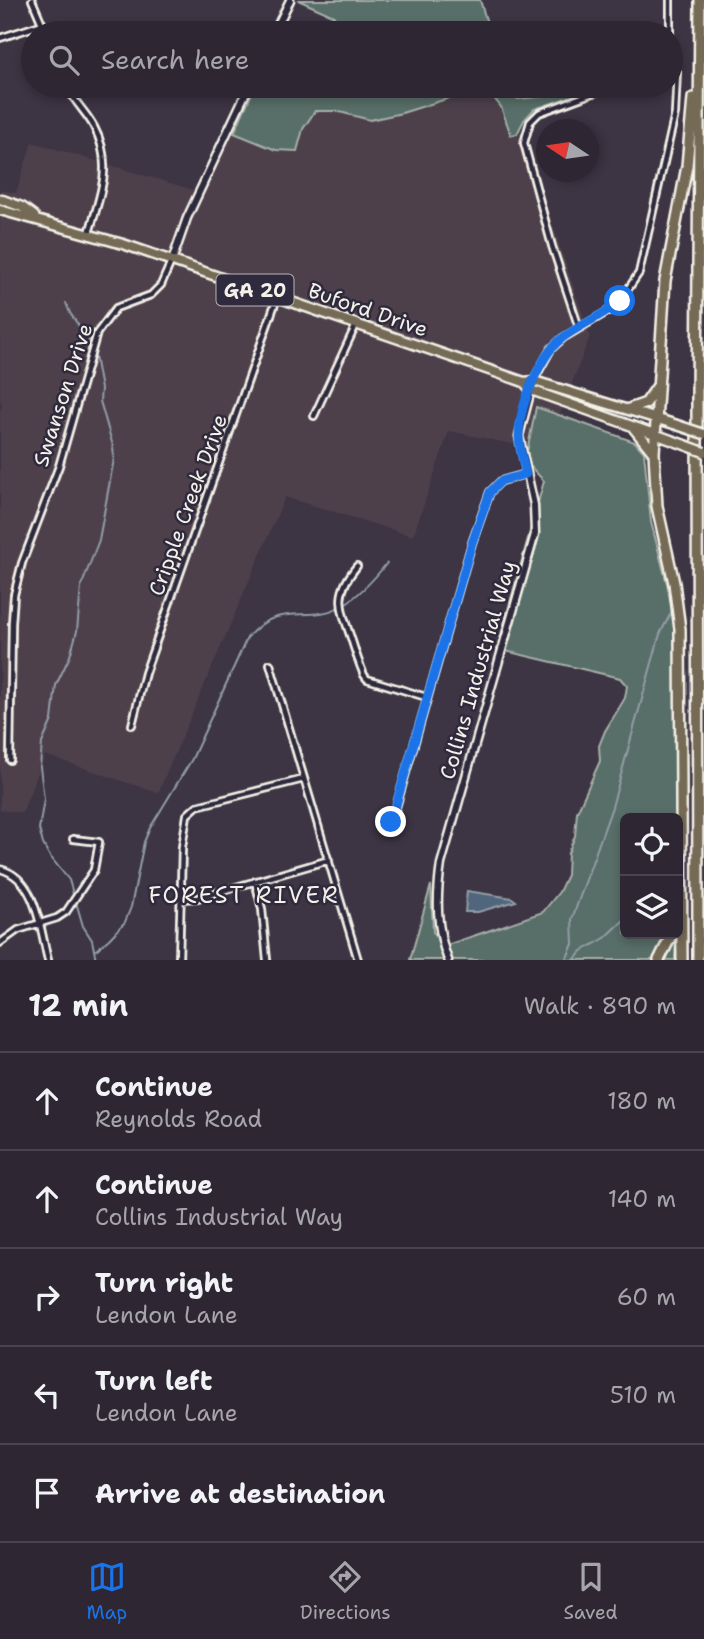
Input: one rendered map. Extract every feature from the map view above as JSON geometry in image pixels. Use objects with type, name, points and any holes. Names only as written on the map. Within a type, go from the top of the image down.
[{"type":"highway","points":[[681,876],[680,629],[675,590],[657,506],[653,453],[665,281],[690,142],[700,0]]},
{"type":"highway","points":[[698,960],[699,23]]},
{"type":"highway","points":[[0,199],[22,207],[39,220]]},
{"type":"highway","name":"Buford Drive","points":[[0,210],[172,261],[278,297],[529,384],[634,428],[704,452]]},
{"type":"highway","points":[[629,409],[646,403],[659,382]]},
{"type":"highway","name":"Buford Drive","points":[[529,384],[629,409],[704,434]]},
{"type":"highway","points":[[634,428],[653,453]]},
{"type":"highway","points":[[659,960],[670,939]]},
{"type":"highway","points":[[682,939],[682,960]]},
{"type":"street","points":[[32,0],[42,21]]},
{"type":"street","points":[[280,21],[290,0]]},
{"type":"street","points":[[670,0],[670,21]]},
{"type":"street","points":[[0,38],[21,31]]},
{"type":"street","points":[[75,98],[94,127],[103,148],[106,167],[88,235]]},
{"type":"street","name":"Swanson Drive","points":[[10,760],[14,594],[22,564],[59,466],[97,333],[116,309],[151,295],[161,285],[187,218],[243,98]]},
{"type":"street","points":[[579,328],[552,246],[524,143],[530,122],[539,113],[580,98]]},
{"type":"street","points":[[529,384],[551,349],[563,338],[607,312],[620,301],[642,267],[675,114],[675,98]]},
{"type":"street","name":"Cripple Creek Drive","points":[[132,724],[145,673],[278,297]]},
{"type":"street","points":[[314,416],[356,325]]},
{"type":"street","name":"Collins Industrial Way","points":[[448,960],[438,923],[437,891],[441,864],[535,534],[536,513],[519,436],[529,384]]},
{"type":"street","points":[[387,831],[472,543],[490,492],[501,481],[526,474]]},
{"type":"street","points":[[357,566],[346,579],[340,607],[364,676],[367,680],[426,697]]},
{"type":"street","points":[[270,664],[358,960]]},
{"type":"street","points":[[178,960],[182,848],[187,815],[197,806],[304,779]]},
{"type":"street","points":[[0,943],[18,930],[57,918],[66,912],[94,870],[99,842],[73,839]]},
{"type":"street","points":[[181,899],[198,898],[329,860]]},
{"type":"street","points":[[0,869],[13,873],[29,890],[48,960]]},
{"type":"street","points":[[255,881],[262,909],[267,960]]},
{"type":"shaded area","points":[[510,98],[536,182],[538,182],[590,336],[546,451],[449,431],[413,536],[285,497],[158,793],[45,755],[22,813],[0,810],[0,190],[16,193],[32,142],[197,191],[230,126],[287,147],[307,100]]},
{"type":"green space","points":[[298,0],[480,0],[486,21],[333,21],[334,16]]},
{"type":"green space","points":[[250,98],[450,98],[370,120],[336,111],[315,111],[303,129],[297,151],[276,150],[234,133]]},
{"type":"green space","points":[[494,98],[567,98],[534,109],[517,134],[511,135],[501,107]]},
{"type":"green space","points":[[536,407],[635,442],[644,452],[651,522],[676,618],[677,813],[620,813],[620,939],[676,939],[675,960],[410,960],[431,885],[433,932],[447,945],[543,912],[559,892],[567,875],[568,853],[575,836],[577,812],[600,761],[599,746],[605,731],[625,698],[627,686],[620,678],[497,649],[544,481],[530,466],[527,452]]},
{"type":"water","points":[[467,891],[512,898],[516,901],[478,912],[465,912]]},
{"type":"waterway","points":[[66,303],[92,345]]},
{"type":"waterway","points":[[74,897],[69,880],[49,855],[39,829],[44,799],[40,767],[42,743],[52,720],[56,685],[70,656],[77,631],[81,587],[99,540],[114,459],[100,401],[101,389],[94,351]]},
{"type":"waterway","points":[[96,950],[125,922],[131,907],[144,842],[150,828],[192,759],[247,638],[271,619],[330,611],[343,605],[361,591],[387,563]]},
{"type":"waterway","points":[[566,960],[573,944],[572,919],[612,807],[660,634],[673,609]]},
{"type":"waterway","points":[[76,902],[83,926],[92,940],[96,960]]},
{"type":"waterway","points":[[574,960],[582,951],[605,938],[620,924]]},
{"type":"district","name":"FOREST RIVER","points":[[244,895]]},
{"type":"route","points":[[391,822],[472,543],[490,492],[501,481],[526,474],[519,436],[526,402],[537,371],[546,355],[563,338],[607,312],[620,301]]}]
